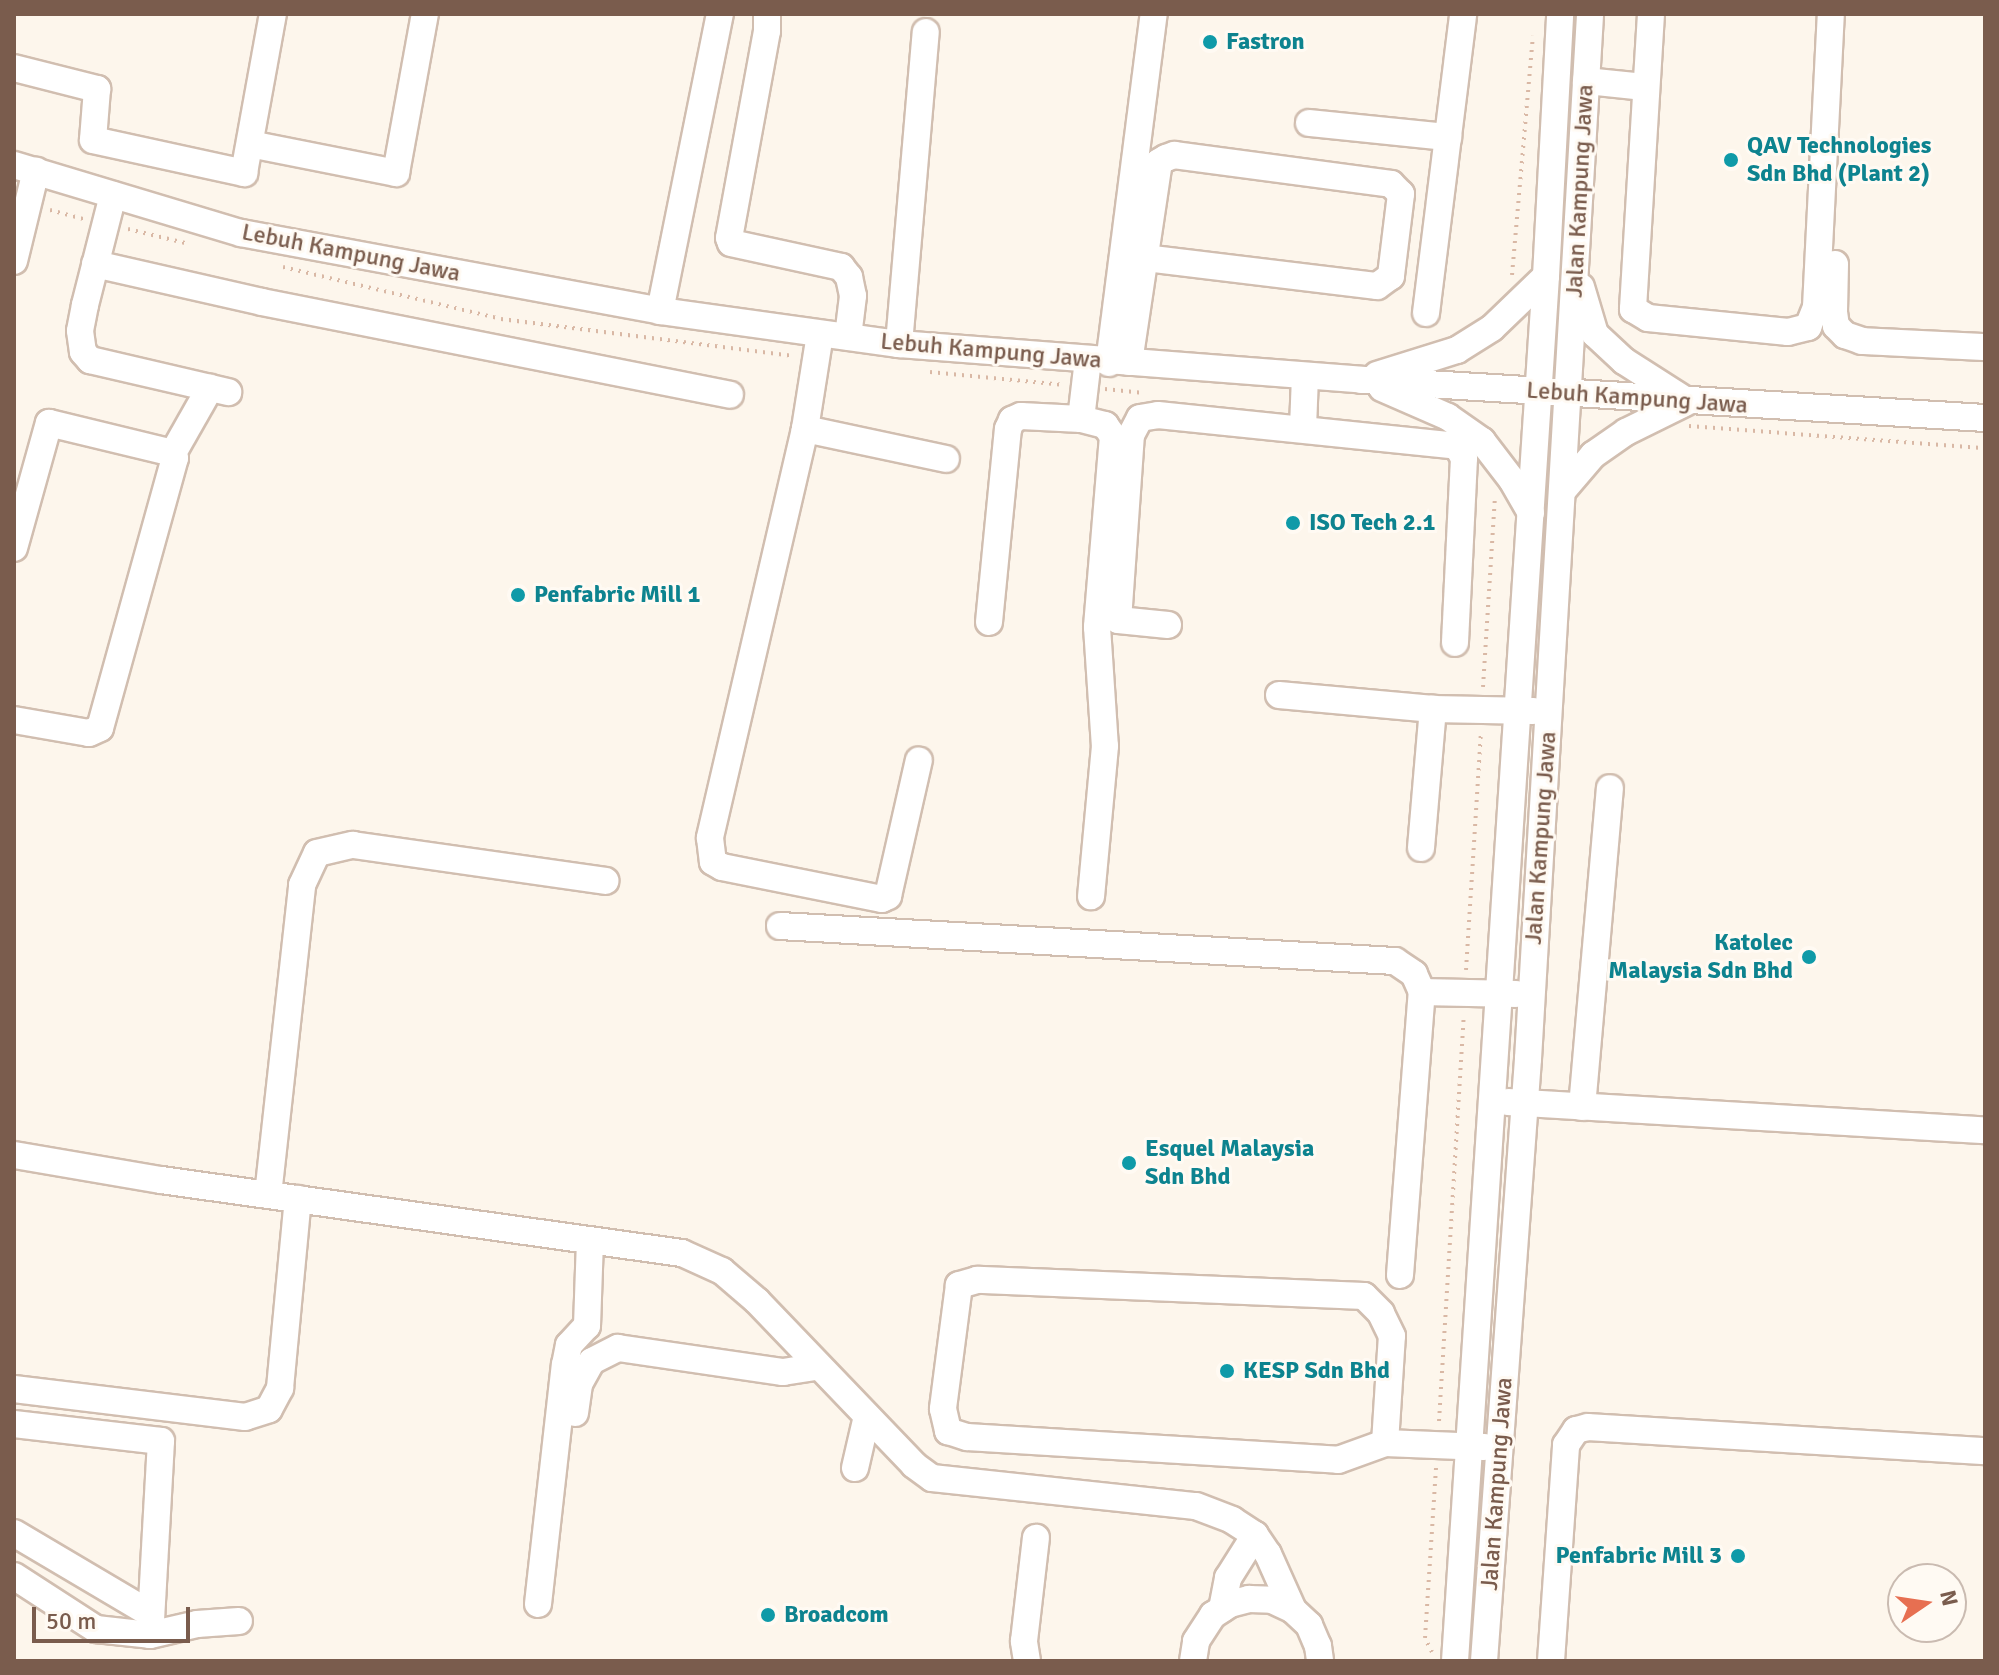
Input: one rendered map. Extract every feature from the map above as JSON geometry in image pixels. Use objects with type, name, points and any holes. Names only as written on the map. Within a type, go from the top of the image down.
[{"type":"street","points":[[14,68],[97,89],[93,140],[244,173],[273,14]]},
{"type":"street","points":[[250,144],[396,173],[425,14]]},
{"type":"street","points":[[660,311],[720,14]]},
{"type":"street","points":[[767,14],[767,31],[729,238],[731,243],[841,267],[849,277],[853,296],[848,337]]},
{"type":"street","points":[[1109,361],[1154,14]]},
{"type":"street","points":[[1426,313],[1463,14]]},
{"type":"street","name":"Jalan Kampung Jawa","points":[[1455,1661],[1539,392],[1560,14]]},
{"type":"street","name":"Jalan Kampung Jawa","points":[[1484,1661],[1564,489],[1590,14]]},
{"type":"street","points":[[1651,14],[1644,87],[1633,309],[1648,318],[1788,332],[1808,327],[1816,307],[1831,14]]},
{"type":"street","points":[[899,344],[926,32]]},
{"type":"street","points":[[1556,86],[1644,87]]},
{"type":"street","points":[[1309,123],[1448,137]]},
{"type":"street","points":[[1081,419],[1109,361],[1145,258],[1159,162],[1174,155],[1391,184],[1401,194],[1391,276],[1377,286],[1145,258]]},
{"type":"street","points":[[14,261],[25,168]]},
{"type":"street","name":"Lebuh Kampung Jawa","points":[[25,168],[241,233],[660,311],[820,334],[899,344],[1305,376],[1985,418]]},
{"type":"street","points":[[1837,186],[1836,326],[1845,335],[1862,341],[1985,347]]},
{"type":"street","points":[[113,195],[80,331],[81,347],[90,360],[219,390],[173,453]]},
{"type":"street","points":[[95,264],[262,302],[730,395]]},
{"type":"street","points":[[1576,272],[1595,334],[1624,361],[1688,402]]},
{"type":"street","points":[[1362,380],[1457,350],[1492,328],[1546,276]]},
{"type":"street","points":[[820,334],[805,429],[710,838],[713,862],[722,867],[882,899],[888,896],[919,760]]},
{"type":"street","points":[[1303,428],[1305,376]]},
{"type":"street","points":[[1362,380],[1448,417],[1482,441],[1512,480],[1531,513]]},
{"type":"street","points":[[1564,489],[1593,455],[1626,432],[1688,402]]},
{"type":"street","points":[[1168,625],[1118,620],[1131,435],[1140,418],[1158,415],[1457,446],[1464,458],[1455,643]]},
{"type":"street","points":[[989,622],[1008,429],[1021,416],[1081,419],[1105,425],[1113,436],[1097,627],[1105,746],[1091,896]]},
{"type":"street","points":[[14,548],[49,423],[173,453]]},
{"type":"street","points":[[805,429],[946,459]]},
{"type":"street","points":[[14,720],[89,733],[100,728],[175,458],[173,453]]},
{"type":"street","points":[[1279,695],[1433,709],[1549,711]]},
{"type":"street","points":[[1421,848],[1433,709]]},
{"type":"street","points":[[1582,1107],[1610,788]]},
{"type":"street","points":[[268,1195],[302,885],[317,853],[353,845],[605,881]]},
{"type":"street","points":[[780,926],[1395,961],[1414,974],[1422,992],[1400,1275]]},
{"type":"street","points":[[1422,992],[1531,995]]},
{"type":"street","points":[[1492,1101],[1985,1130]]},
{"type":"street","points":[[14,1155],[268,1195],[682,1253],[722,1271],[757,1301],[914,1465],[932,1478],[1196,1506],[1232,1520],[1255,1535],[1268,1554],[1293,1610]]},
{"type":"street","points":[[14,1389],[245,1417],[269,1409],[280,1388],[298,1199]]},
{"type":"street","points":[[538,1604],[565,1365],[569,1345],[587,1326],[590,1241]]},
{"type":"street","points":[[1385,1443],[1392,1336],[1381,1313],[1364,1296],[977,1280],[959,1285],[943,1409],[948,1431],[967,1437],[1338,1460],[1385,1443],[1500,1449]]},
{"type":"street","points":[[573,1434],[579,1384],[592,1361],[618,1348],[783,1372],[819,1366]]},
{"type":"street","points":[[855,1468],[867,1416]]},
{"type":"street","points":[[14,1424],[161,1441],[150,1624]]},
{"type":"street","points":[[1551,1661],[1566,1445],[1576,1430],[1588,1427],[1985,1451]]},
{"type":"street","points":[[14,1533],[150,1624]]},
{"type":"street","points":[[1222,1609],[1228,1578],[1255,1535]]},
{"type":"street","points":[[1026,1651],[1036,1538]]},
{"type":"street","points":[[14,1576],[96,1629],[239,1621]]},
{"type":"street","points":[[1193,1661],[1203,1627],[1222,1609],[1249,1599],[1272,1600],[1293,1610],[1309,1625],[1318,1646],[1320,1661]]},
{"type":"path","points":[[1520,301],[1511,289],[1534,29]]},
{"type":"path","points":[[1674,425],[1985,448]]},
{"type":"path","points":[[1436,1661],[1425,1638],[1495,495]]},
{"type":"place","name":"Fastron","points":[[1210,42]]},
{"type":"place","name":"QAV Technologies Sdn Bhd (Plant 2)","points":[[1731,160]]},
{"type":"place","name":"ISO Tech 2.1","points":[[1293,523]]},
{"type":"place","name":"Penfabric Mill 1","points":[[518,595]]},
{"type":"place","name":"Katolec Malaysia Sdn Bhd","points":[[1809,957]]},
{"type":"place","name":"Esquel Malaysia Sdn Bhd","points":[[1129,1163]]},
{"type":"place","name":"KESP Sdn Bhd","points":[[1227,1371]]},
{"type":"place","name":"Penfabric Mill 3","points":[[1738,1556]]},
{"type":"place","name":"Broadcom","points":[[768,1615]]}]
